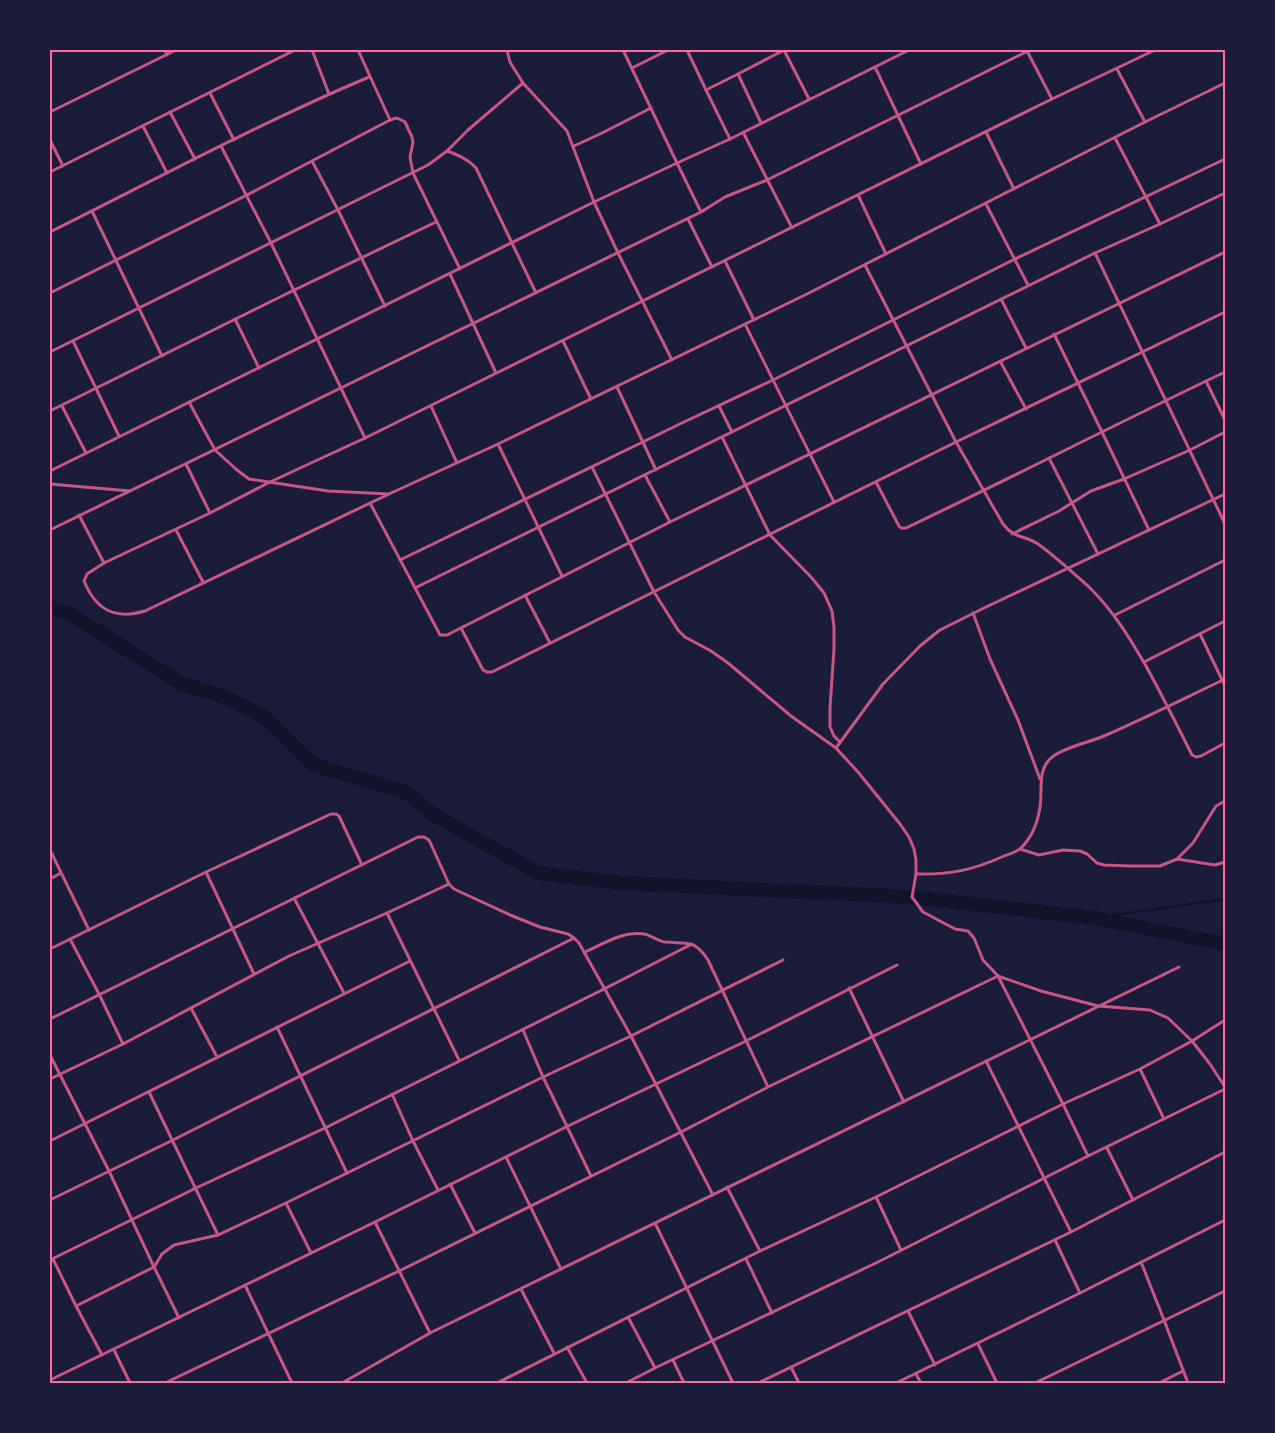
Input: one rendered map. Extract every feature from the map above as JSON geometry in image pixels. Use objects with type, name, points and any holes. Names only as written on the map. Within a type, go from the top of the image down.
[{"type":"street","points":[[165,50],[167,55]]},
{"type":"street","points":[[50,112],[176,50]]},
{"type":"street","points":[[50,172],[295,50]]},
{"type":"street","points":[[312,50],[329,94]]},
{"type":"street","points":[[358,50],[390,120]]},
{"type":"street","points":[[507,50],[510,62],[523,83],[567,131],[594,202],[672,360]]},
{"type":"street","points":[[623,50],[701,212]]},
{"type":"street","points":[[632,68],[668,50]]},
{"type":"street","points":[[687,50],[730,139]]},
{"type":"street","points":[[706,90],[784,50],[808,99]]},
{"type":"street","points":[[50,471],[594,202],[730,139],[909,50]]},
{"type":"street","points":[[50,530],[618,254],[688,219],[724,197],[767,180],[1028,50],[1052,99]]},
{"type":"street","points":[[1155,50],[496,374],[104,564],[87,574],[84,581],[98,603],[107,610],[120,615],[132,615],[145,611],[617,387],[865,265],[1225,83]]},
{"type":"street","points":[[875,67],[921,164]]},
{"type":"street","points":[[1117,68],[1145,122]]},
{"type":"street","points":[[738,74],[762,123]]},
{"type":"street","points":[[50,232],[167,172],[329,94],[369,77]]},
{"type":"street","points":[[50,352],[433,162],[523,83]]},
{"type":"street","points":[[210,93],[234,140]]},
{"type":"street","points":[[574,146],[651,108]]},
{"type":"street","points":[[170,112],[195,159]]},
{"type":"street","points":[[50,292],[247,195],[397,118],[402,120],[408,128],[413,142],[410,157],[413,173],[460,269]]},
{"type":"street","points":[[143,126],[167,172]]},
{"type":"street","points":[[743,132],[792,228]]},
{"type":"street","points":[[986,132],[1014,189]]},
{"type":"street","points":[[1115,138],[1160,224]]},
{"type":"street","points":[[50,140],[63,166]]},
{"type":"street","points":[[221,146],[294,290],[365,438]]},
{"type":"street","points":[[447,150],[465,158],[476,168],[536,293]]},
{"type":"street","points":[[400,560],[1225,159]]},
{"type":"street","points":[[312,161],[385,306]]},
{"type":"street","points":[[415,588],[1094,252],[1160,224],[1225,193]]},
{"type":"street","points":[[858,195],[886,254]]},
{"type":"street","points":[[986,204],[1028,285]]},
{"type":"street","points":[[92,211],[162,356]]},
{"type":"street","points":[[688,219],[712,267]]},
{"type":"street","points":[[50,412],[235,319],[436,222]]},
{"type":"street","points":[[1094,252],[1225,524]]},
{"type":"street","points":[[370,503],[440,635],[447,635],[629,542],[1225,252]]},
{"type":"street","points":[[725,261],[754,320]]},
{"type":"street","points":[[865,265],[956,442],[1003,524],[1012,534],[1036,543],[1088,586],[1115,615],[1144,662],[1192,755],[1200,756],[1225,743]]},
{"type":"street","points":[[450,274],[496,374]]},
{"type":"street","points":[[1001,299],[1026,348]]},
{"type":"street","points":[[461,628],[483,670],[492,672],[956,442],[1225,312]]},
{"type":"street","points":[[235,319],[259,368]]},
{"type":"street","points":[[745,324],[834,502]]},
{"type":"street","points":[[1054,334],[1149,530]]},
{"type":"street","points":[[73,341],[120,436]]},
{"type":"street","points":[[562,341],[591,399]]},
{"type":"street","points":[[1000,361],[1026,409]]},
{"type":"street","points":[[876,482],[899,526],[906,528],[1225,372]]},
{"type":"street","points":[[1206,381],[1225,420]]},
{"type":"street","points":[[617,387],[656,470]]},
{"type":"street","points":[[189,402],[215,450],[249,479],[328,490],[389,494]]},
{"type":"street","points":[[62,406],[86,453]]},
{"type":"street","points":[[430,406],[457,463]]},
{"type":"street","points":[[719,406],[732,432]]},
{"type":"street","points":[[1012,534],[1091,491],[1124,479],[1190,450],[1225,432]]},
{"type":"street","points":[[722,437],[770,534],[811,577],[824,594],[832,611],[834,649],[830,727],[834,736],[840,742]]},
{"type":"street","points":[[498,444],[562,576]]},
{"type":"street","points":[[1049,458],[1098,554]]},
{"type":"street","points":[[186,464],[210,513]]},
{"type":"street","points":[[592,468],[654,592],[678,630],[685,637],[728,663],[791,716],[836,748],[884,803],[909,837],[916,860],[916,874],[912,897],[923,912],[955,929],[968,931],[974,938],[983,960],[998,976],[1031,1039],[1088,1156]]},
{"type":"street","points":[[645,475],[670,522]]},
{"type":"street","points":[[50,484],[131,491]]},
{"type":"street","points":[[836,748],[902,663],[940,630],[1225,494]]},
{"type":"street","points":[[79,515],[104,564]]},
{"type":"street","points":[[176,530],[203,582]]},
{"type":"street","points":[[1115,615],[1225,560]]},
{"type":"street","points":[[525,595],[550,643]]},
{"type":"street","points":[[973,613],[990,659],[1018,720],[1040,779]]},
{"type":"street","points":[[1144,662],[1225,621]]},
{"type":"street","points":[[1200,634],[1224,680],[1225,686]]},
{"type":"street","points":[[916,874],[952,874],[986,864],[1020,849],[1032,833],[1037,821],[1042,771],[1046,762],[1054,755],[1103,737],[1224,680]]},
{"type":"street","points":[[1020,849],[1039,855],[1063,850],[1080,850],[1097,863],[1114,866],[1160,866],[1177,858],[1193,843],[1216,806],[1225,801]]},
{"type":"street","points":[[50,949],[206,872],[331,814],[339,816],[362,865]]},
{"type":"street","points":[[50,1018],[418,837],[424,837],[432,846],[449,884],[460,893],[540,927],[568,934],[574,938],[585,952],[606,988],[713,1195]]},
{"type":"street","points":[[50,850],[89,930]]},
{"type":"street","points":[[1177,858],[1215,865],[1225,862]]},
{"type":"street","points":[[206,872],[254,974]]},
{"type":"street","points":[[50,879],[62,873]]},
{"type":"street","points":[[50,1079],[123,1044],[284,958],[449,884]]},
{"type":"street","points":[[294,898],[344,993]]},
{"type":"street","points":[[387,913],[459,1060]]},
{"type":"street","points":[[585,952],[624,935],[636,933],[646,934],[659,941],[698,946],[708,960],[768,1087]]},
{"type":"street","points":[[50,1200],[574,938]]},
{"type":"street","points":[[70,939],[123,1044]]},
{"type":"street","points":[[102,1355],[52,1260],[196,1188],[325,1128],[692,944]]},
{"type":"street","points":[[50,1140],[150,1092],[410,960]]},
{"type":"street","points":[[76,1306],[154,1267],[162,1254],[174,1245],[218,1235],[631,1036],[783,960]]},
{"type":"street","points":[[50,1380],[568,1126],[746,1041],[897,965]]},
{"type":"street","points":[[342,1383],[430,1333],[1179,967]]},
{"type":"street","points":[[165,1383],[399,1271],[768,1087],[998,976],[1041,991],[1098,1006],[1150,1010],[1168,1018],[1192,1041],[1210,1064],[1225,1088],[901,1250],[626,1383]]},
{"type":"street","points":[[849,988],[904,1102]]},
{"type":"street","points":[[190,1008],[216,1057]]},
{"type":"street","points":[[497,1383],[506,1381],[554,1354],[760,1251],[876,1197],[1063,1104],[1140,1070],[1225,1020]]},
{"type":"street","points":[[277,1027],[347,1174]]},
{"type":"street","points":[[522,1030],[592,1176]]},
{"type":"street","points":[[50,1055],[109,1171],[179,1318]]},
{"type":"street","points":[[986,1061],[1071,1232]]},
{"type":"street","points":[[1140,1070],[1164,1119]]},
{"type":"street","points":[[150,1092],[218,1235]]},
{"type":"street","points":[[392,1094],[438,1190]]},
{"type":"street","points":[[1107,1148],[1133,1200]]},
{"type":"street","points":[[758,1383],[1055,1240],[1225,1152]]},
{"type":"street","points":[[506,1157],[561,1269]]},
{"type":"street","points":[[450,1184],[475,1233]]},
{"type":"street","points":[[727,1188],[760,1251]]},
{"type":"street","points":[[876,1197],[901,1250]]},
{"type":"street","points":[[286,1203],[311,1252]]},
{"type":"street","points":[[896,1383],[1225,1220]]},
{"type":"street","points":[[375,1222],[430,1333]]},
{"type":"street","points":[[655,1223],[733,1383]]},
{"type":"street","points":[[1055,1240],[1080,1293]]},
{"type":"street","points":[[746,1259],[772,1313]]},
{"type":"street","points":[[1141,1262],[1188,1383]]},
{"type":"street","points":[[245,1285],[292,1383]]},
{"type":"street","points":[[522,1288],[554,1354]]},
{"type":"street","points":[[1035,1383],[1225,1291]]},
{"type":"street","points":[[908,1310],[935,1365]]},
{"type":"street","points":[[628,1317],[655,1368]]},
{"type":"street","points":[[978,1344],[997,1383]]},
{"type":"street","points":[[567,1348],[586,1383]]},
{"type":"street","points":[[114,1350],[130,1383]]},
{"type":"street","points":[[673,1360],[684,1383]]},
{"type":"street","points":[[791,1367],[799,1383]]},
{"type":"street","points":[[1159,1383],[1183,1371]]},
{"type":"street","points":[[916,1374],[921,1383]]},
{"type":"waterway","points":[[50,607],[72,615],[182,684],[223,696],[263,716],[314,765],[408,793],[432,814],[538,873],[621,883],[912,897],[1094,918],[1225,944]]},
{"type":"waterway","points":[[1094,918],[1225,899]]}]
